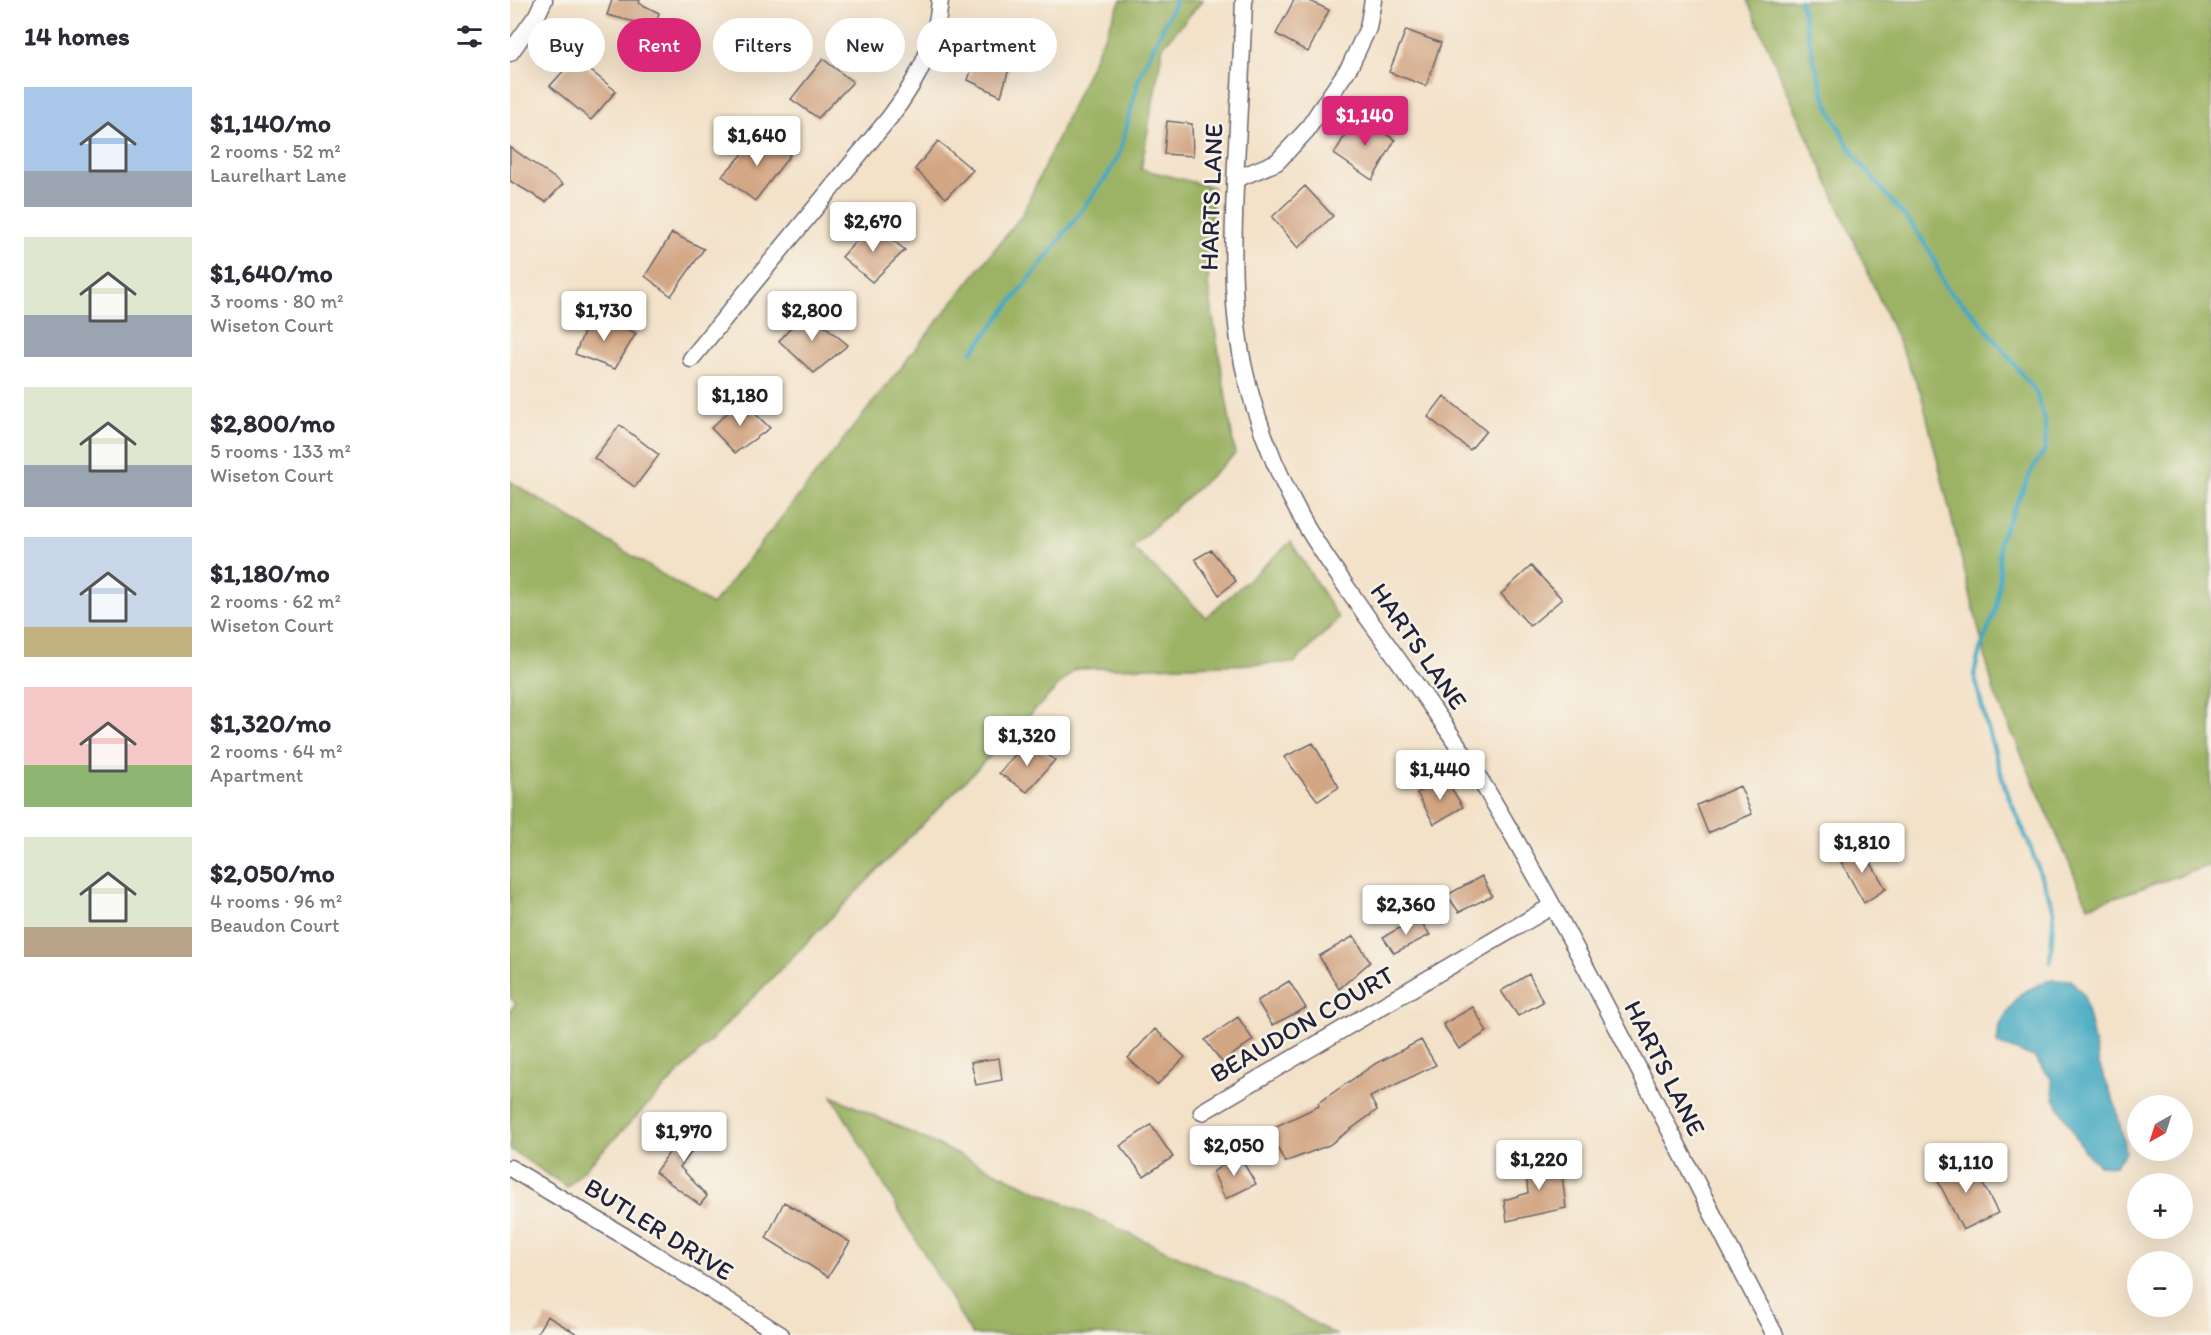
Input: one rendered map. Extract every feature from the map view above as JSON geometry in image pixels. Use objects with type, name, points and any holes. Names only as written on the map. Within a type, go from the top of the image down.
[{"type":"street","points":[[510,53],[537,15],[544,0]]},
{"type":"street","points":[[692,359],[909,91],[930,49],[940,0]]},
{"type":"street","name":"HARTS LANE","points":[[1244,0],[1233,284],[1239,344],[1257,413],[1280,476],[1324,556],[1429,703],[1482,783],[1552,906],[1775,1335]]},
{"type":"street","points":[[1236,179],[1277,162],[1305,131],[1350,66],[1368,28],[1373,0]]},
{"type":"street","name":"BEAUDON COURT","points":[[1202,1112],[1552,906]]},
{"type":"street","name":"BUTLER DRIVE","points":[[510,1168],[651,1252],[781,1335]]},
{"type":"green space","points":[[1121,0],[1203,0],[1163,46],[1141,169],[1213,187],[1208,285],[1235,454],[1132,547],[1206,617],[1291,542],[1339,619],[1294,663],[1075,669],[567,1187],[510,1149],[510,1011],[516,1003],[510,998],[510,481],[712,605],[1022,215]]},
{"type":"green space","points":[[1747,0],[2211,0],[2211,865],[2088,906],[1994,692],[1921,393]]},
{"type":"green space","points":[[832,1096],[1273,1300],[1336,1335],[972,1335]]},
{"type":"water","points":[[2048,980],[2071,980],[2084,995],[2099,1064],[2116,1107],[2126,1152],[2115,1166],[2099,1165],[2084,1151],[2054,1098],[2051,1078],[2034,1057],[1997,1044],[1999,1025],[2020,994]]},
{"type":"building","points":[[612,0],[640,0],[639,3],[659,13],[658,18],[619,18],[607,15]]},
{"type":"building","points":[[1294,0],[1308,0],[1329,10],[1308,52],[1276,34]]},
{"type":"building","points":[[1406,30],[1441,43],[1426,86],[1389,72]]},
{"type":"building","points":[[823,59],[825,72],[840,72],[853,82],[818,118],[791,99]]},
{"type":"building","points":[[562,72],[592,72],[616,91],[591,120],[550,86]]},
{"type":"building","points":[[971,72],[1008,72],[1001,96],[968,80]]},
{"type":"building","points":[[1357,115],[1395,140],[1372,180],[1334,154]]},
{"type":"building","points":[[1167,121],[1192,124],[1193,156],[1164,154]]},
{"type":"building","points":[[763,133],[790,155],[755,201],[722,176]]},
{"type":"building","points":[[938,141],[973,170],[946,198],[915,169]]},
{"type":"building","points":[[510,147],[563,184],[546,202],[510,181]]},
{"type":"building","points":[[1305,186],[1333,216],[1298,248],[1272,217]]},
{"type":"building","points":[[872,223],[905,250],[872,282],[842,257]]},
{"type":"building","points":[[672,233],[704,249],[671,296],[645,276]]},
{"type":"building","points":[[806,311],[848,345],[814,373],[779,341]]},
{"type":"building","points":[[591,315],[636,333],[615,369],[575,354]]},
{"type":"building","points":[[1444,396],[1486,431],[1470,450],[1428,417]]},
{"type":"building","points":[[741,400],[770,428],[735,453],[711,428]]},
{"type":"building","points":[[620,425],[659,455],[635,487],[594,458]]},
{"type":"building","points":[[1211,550],[1236,581],[1219,595],[1195,559]]},
{"type":"building","points":[[1531,566],[1562,599],[1530,626],[1501,594]]},
{"type":"building","points":[[1027,741],[1055,760],[1027,792],[999,773]]},
{"type":"building","points":[[1313,743],[1339,787],[1318,801],[1284,757]]},
{"type":"building","points":[[1445,778],[1463,807],[1434,824],[1417,793]]},
{"type":"building","points":[[1740,786],[1752,814],[1708,833],[1697,805]]},
{"type":"building","points":[[1860,844],[1886,889],[1864,903],[1839,858]]},
{"type":"building","points":[[1482,876],[1492,896],[1459,912],[1447,895]]},
{"type":"building","points":[[1418,918],[1430,935],[1394,953],[1383,937]]},
{"type":"building","points":[[1354,936],[1370,962],[1339,989],[1319,956]]},
{"type":"building","points":[[1529,974],[1543,1002],[1518,1016],[1501,991]]},
{"type":"building","points":[[1289,981],[1306,1008],[1272,1025],[1257,1001]]},
{"type":"building","points":[[1473,1007],[1487,1032],[1459,1049],[1443,1024]]},
{"type":"building","points":[[1238,1017],[1253,1040],[1222,1062],[1205,1040]]},
{"type":"building","points":[[1155,1029],[1185,1057],[1157,1085],[1128,1058]]},
{"type":"building","points":[[1421,1040],[1436,1065],[1370,1097],[1377,1110],[1329,1145],[1285,1162],[1268,1130],[1319,1106],[1318,1103],[1375,1064]]},
{"type":"building","points":[[999,1058],[1002,1080],[976,1085],[971,1062]]},
{"type":"building","points":[[694,1119],[708,1130],[680,1167],[707,1196],[700,1205],[655,1172]]},
{"type":"building","points":[[1151,1125],[1173,1157],[1144,1176],[1120,1146]]},
{"type":"building","points":[[1238,1154],[1256,1184],[1225,1199],[1213,1172]]},
{"type":"building","points":[[1969,1157],[1998,1213],[1963,1230],[1935,1175]]},
{"type":"building","points":[[1560,1158],[1566,1208],[1507,1221],[1504,1200],[1528,1193],[1525,1164]]},
{"type":"building","points":[[784,1202],[850,1242],[828,1277],[766,1238]]},
{"type":"building","points":[[547,1316],[579,1335],[536,1335]]},
{"type":"waterway","points":[[972,352],[1107,176],[1120,152],[1139,77],[1176,0]]},
{"type":"waterway","points":[[1800,0],[1826,101],[1844,138],[1859,162],[1913,226],[1931,253],[1946,288],[1975,315],[2036,392],[2045,422],[2045,450],[2032,470],[1999,541],[2000,576],[1996,609],[1980,650],[1974,674],[2006,790],[2054,910],[2050,962]]}]
